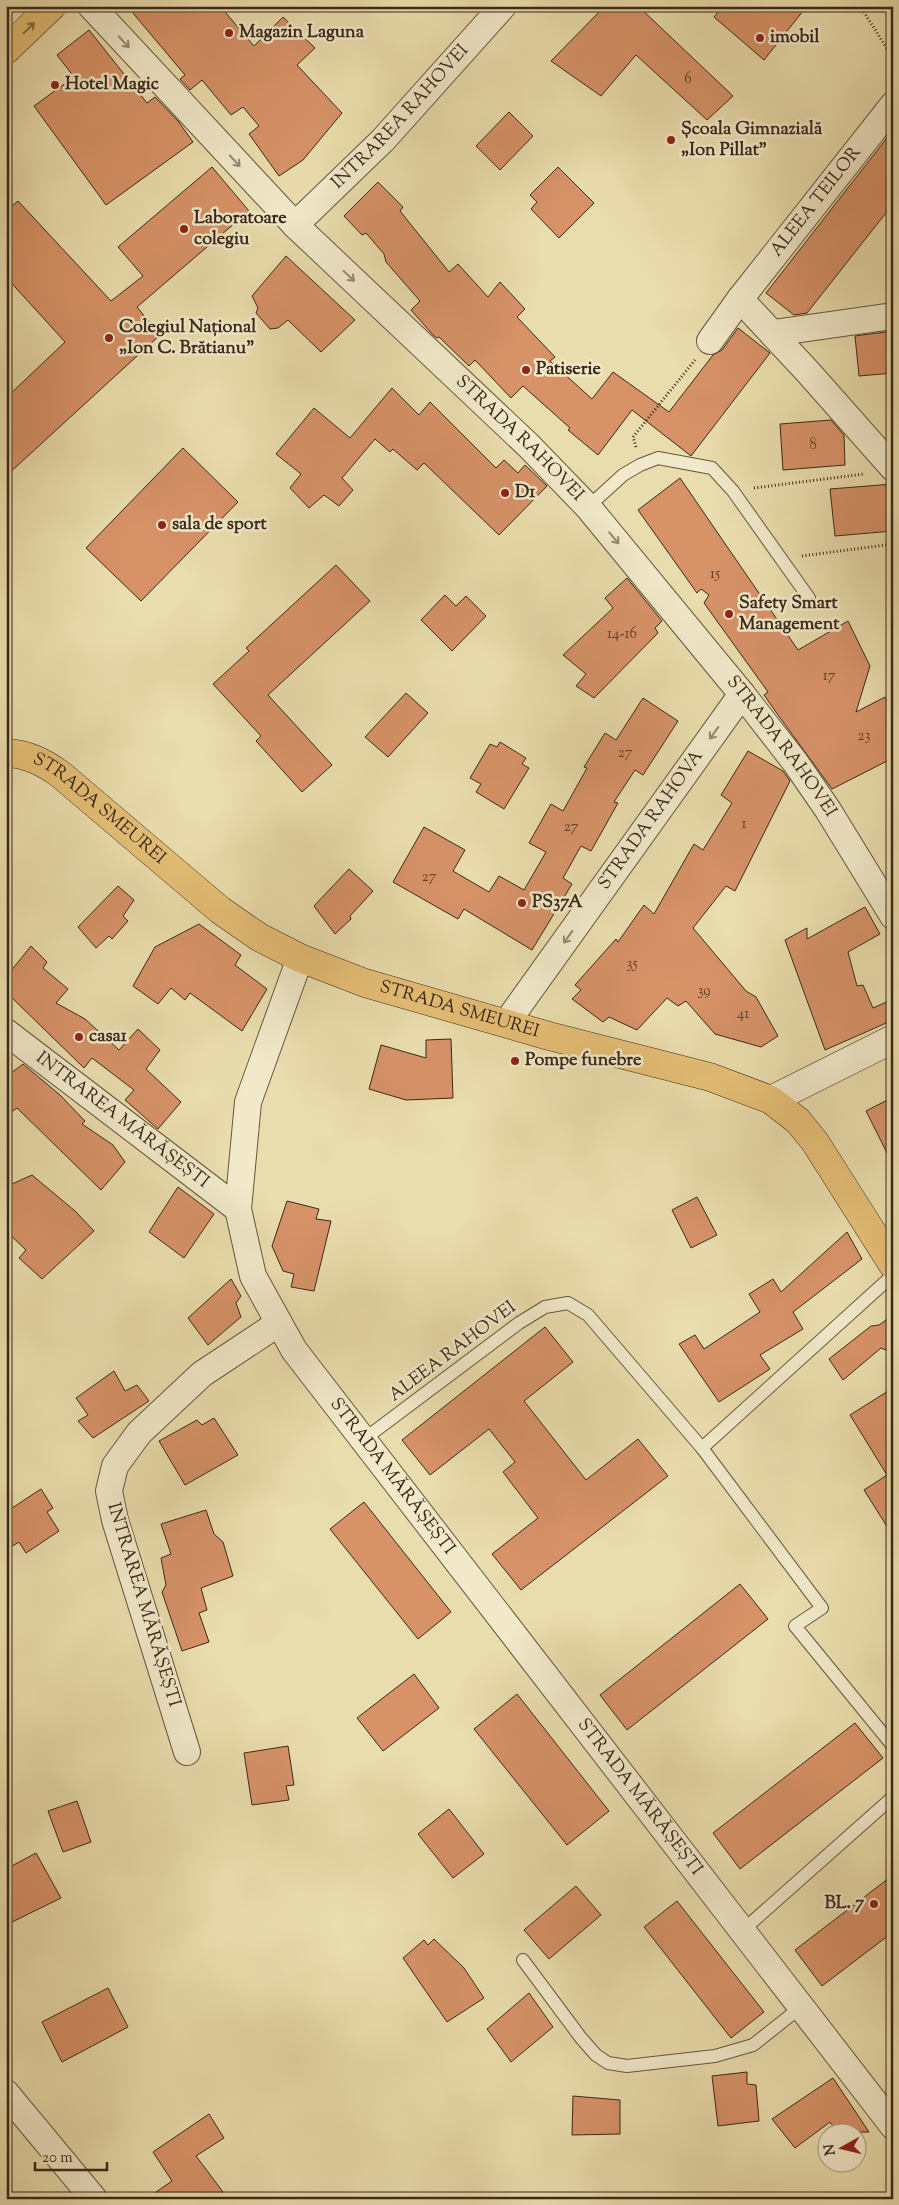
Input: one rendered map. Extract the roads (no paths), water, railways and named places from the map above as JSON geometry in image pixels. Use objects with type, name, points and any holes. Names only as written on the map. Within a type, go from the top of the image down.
[{"type":"main road","points":[[6,50],[52,6]]},
{"type":"main road","name":"STRADA SMEUREI","points":[[6,753],[40,760],[60,774],[220,910],[259,937],[300,958],[365,983],[507,1022],[549,1036],[710,1077],[771,1100],[798,1121],[815,1142],[893,1265]]},
{"type":"main road","points":[[771,1100],[893,1039]]},
{"type":"street","name":"STRADA RAHOVEI","points":[[91,6],[294,225],[529,446],[588,507],[742,694],[806,778],[893,916]]},
{"type":"street","name":"INTRAREA RAHOVEI","points":[[294,225],[383,140],[503,6]]},
{"type":"street","name":"ALEEA TEILOR","points":[[710,341],[740,299],[893,105]]},
{"type":"street","points":[[740,299],[772,333],[883,471]]},
{"type":"street","points":[[772,333],[893,316]]},
{"type":"street","name":"STRADA RAHOVA","points":[[507,1022],[742,694]]},
{"type":"street","name":"STRADA MĂRĂȘEȘTI","points":[[300,958],[248,1102],[238,1208],[253,1276],[294,1350],[893,2126]]},
{"type":"street","name":"INTRAREA MĂRĂȘEȘTI","points":[[6,1032],[238,1208]]},
{"type":"street","name":"INTRAREA MĂRĂȘEȘTI","points":[[187,1752],[115,1520],[109,1491],[115,1466],[139,1433],[202,1374],[279,1323]]},
{"type":"street","points":[[6,2093],[94,2199]]},
{"type":"lane","points":[[588,507],[623,475],[640,465],[658,458],[712,468],[733,491],[808,598]]},
{"type":"lane","points":[[893,1275],[702,1448],[822,1608],[795,1626],[893,1746]]},
{"type":"lane","name":"ALEEA RAHOVEI","points":[[363,1440],[519,1323],[545,1308],[568,1303],[588,1315],[702,1448]]},
{"type":"lane","points":[[742,1931],[893,1797]]},
{"type":"lane","points":[[523,1960],[581,2038],[596,2055],[608,2063],[627,2066],[715,2056],[753,2045],[801,2007]]},
{"type":"place","name":"Magazin Laguna","points":[[229,33]]},
{"type":"place","name":"imobil","points":[[760,38]]},
{"type":"place","name":"Hotel Magic","points":[[55,85]]},
{"type":"place","name":"Școala Gimnazială „Ion Pillat”","points":[[671,140]]},
{"type":"place","name":"Laboratoare colegiu","points":[[184,229]]},
{"type":"place","name":"Colegiul Național „Ion C. Brătianu\"","points":[[109,338]]},
{"type":"place","name":"Patiserie","points":[[526,370]]},
{"type":"place","name":"D1","points":[[505,493]]},
{"type":"place","name":"sala de sport","points":[[162,525]]},
{"type":"place","name":"Safety Smart Management","points":[[729,614]]},
{"type":"place","name":"PS37A","points":[[522,903]]},
{"type":"place","name":"casa1","points":[[79,1037]]},
{"type":"place","name":"Pompe funebre","points":[[515,1061]]},
{"type":"place","name":"BL. 7","points":[[874,1904]]}]
